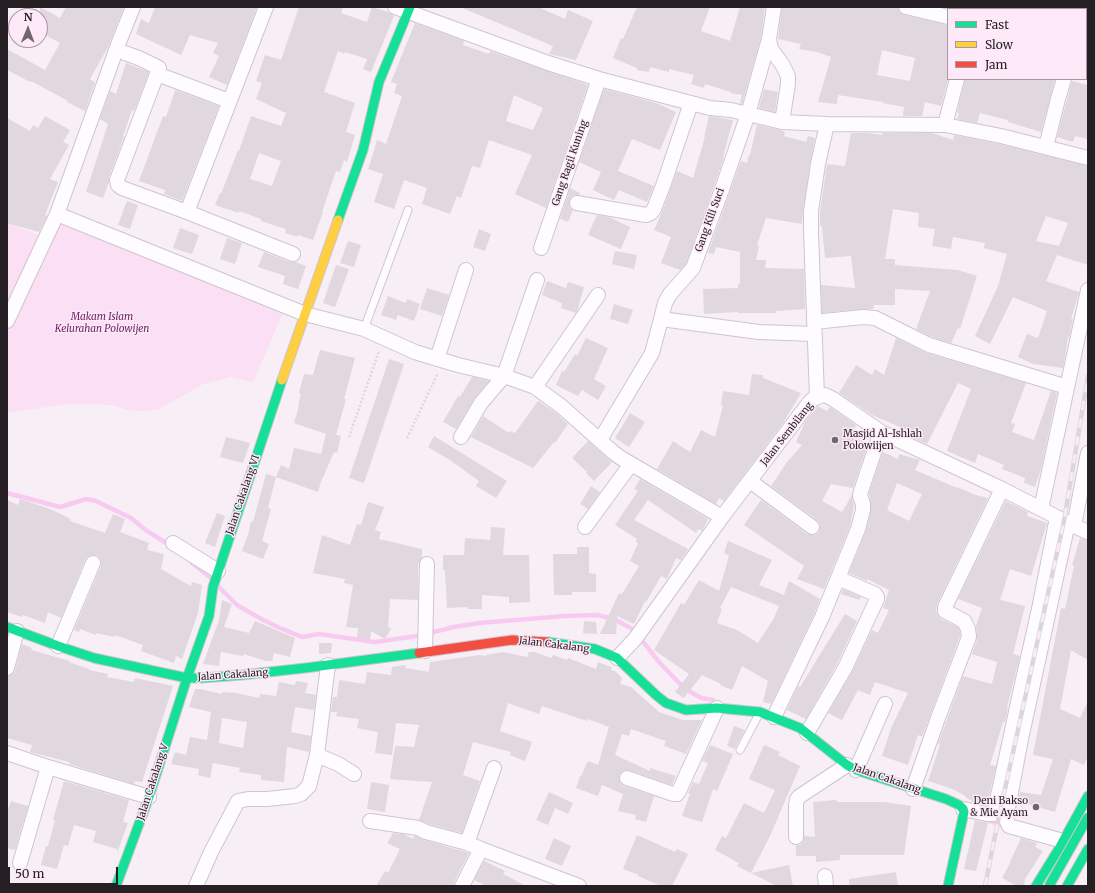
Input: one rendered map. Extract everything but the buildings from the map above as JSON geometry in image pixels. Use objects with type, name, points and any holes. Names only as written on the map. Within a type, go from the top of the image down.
[{"type":"street","points":[[7,321],[57,214],[133,7]]},
{"type":"street","points":[[186,212],[266,7]]},
{"type":"street","points":[[395,7],[409,9],[548,63],[599,79],[691,103],[782,122],[946,125],[1001,136],[1088,158]]},
{"type":"street","name":"Gang Kili Suci","points":[[600,440],[652,353],[665,303],[670,294],[693,268],[748,114],[769,40],[774,7]]},
{"type":"street","points":[[906,7],[929,10],[947,17]]},
{"type":"street","name":"Jalan Cakalang VI","points":[[187,678],[209,616],[213,587],[217,573],[305,314],[363,150],[379,82],[409,9]]},
{"type":"street","points":[[769,40],[771,49],[782,64],[788,76],[782,122]]},
{"type":"street","points":[[124,53],[159,68],[117,180],[118,186],[293,254]]},
{"type":"street","points":[[157,74],[229,101]]},
{"type":"street","name":"Gang Ragil Kuning","points":[[541,248],[599,79]]},
{"type":"street","points":[[946,125],[957,80]]},
{"type":"street","points":[[1046,147],[1064,80]]},
{"type":"street","points":[[577,203],[646,215],[651,213],[664,183],[691,103]]},
{"type":"street","points":[[817,397],[811,232],[812,204],[818,164],[827,124]]},
{"type":"street","points":[[57,214],[305,314],[364,329],[415,352],[504,376],[535,387],[562,406],[613,452],[722,517]]},
{"type":"street","points":[[441,360],[466,270]]},
{"type":"street","points":[[461,437],[481,403],[504,376],[537,280]]},
{"type":"street","points":[[1041,509],[1088,290]]},
{"type":"street","points":[[535,387],[598,295]]},
{"type":"street","points":[[661,319],[759,332],[814,328],[863,317],[875,318],[929,344],[1067,387]]},
{"type":"street","name":"Jalan Sembilang","points":[[616,658],[637,636],[722,517],[809,403],[817,397],[824,395],[833,399],[881,432],[1088,532]]},
{"type":"street","points":[[776,714],[822,617],[858,529],[863,510],[863,504],[860,496],[861,491],[881,432]]},
{"type":"street","points":[[948,886],[964,812],[963,809],[986,814],[993,814],[995,810],[1039,609],[1088,453]]},
{"type":"street","points":[[585,527],[631,464]]},
{"type":"street","points":[[750,481],[812,527]]},
{"type":"street","points":[[915,785],[938,718],[969,638],[968,629],[964,622],[944,611],[1002,490]]},
{"type":"street","points":[[1047,868],[1073,884],[1085,855],[1062,843],[1010,826],[1006,819],[1022,731],[1066,522]]},
{"type":"street","points":[[173,543],[217,573]]},
{"type":"street","points":[[58,646],[93,562]]},
{"type":"street","points":[[426,640],[427,564]]},
{"type":"street","points":[[810,728],[845,668],[877,599],[875,594],[838,578]]},
{"type":"street","points":[[7,668],[12,629]]},
{"type":"street","name":"Jalan Cakalang","points":[[12,629],[94,658],[187,678],[242,675],[328,665],[426,640],[512,640],[547,642],[595,649],[616,658],[656,695],[666,702],[686,710],[716,708],[776,714],[800,728],[810,728],[856,766],[915,785],[959,805],[963,809]]},
{"type":"street","points":[[196,886],[211,852],[238,801],[295,796],[301,794],[309,786],[317,755],[328,665]]},
{"type":"street","name":"Jalan Cakalang V","points":[[116,886],[149,797],[187,678]]},
{"type":"street","points":[[796,837],[797,799],[856,766],[885,704]]},
{"type":"street","points":[[627,778],[673,794],[680,791],[716,708]]},
{"type":"street","points":[[7,753],[48,767],[149,797]]},
{"type":"street","points":[[317,755],[338,764],[354,774]]},
{"type":"street","points":[[20,863],[48,767]]},
{"type":"street","points":[[467,843],[494,768]]},
{"type":"street","points":[[1036,886],[1088,796]]},
{"type":"street","points":[[1049,886],[1088,817]]},
{"type":"street","points":[[370,821],[418,828],[426,832],[467,843],[580,886]]},
{"type":"street","points":[[462,886],[481,849]]},
{"type":"lane","points":[[364,329],[408,210]]},
{"type":"lane","points":[[740,750],[760,712]]},
{"type":"path","points":[[348,437],[384,338]]},
{"type":"path","points":[[407,438],[441,360]]},
{"type":"green space","name":"Makam Islam Kelurahan Polowijen","points":[[60,219],[284,310],[253,382],[231,377],[203,384],[158,410],[143,411],[129,410],[110,405],[67,404],[7,413],[7,332]]},
{"type":"green space","points":[[7,222],[40,236],[7,309]]},
{"type":"waterway","points":[[7,493],[60,507],[86,499],[96,501],[131,518],[147,531],[171,546]]},
{"type":"waterway","points":[[192,563],[211,578]]},
{"type":"waterway","points":[[219,587],[237,605],[263,620],[302,637],[319,634],[375,642],[417,636],[454,627],[479,623],[597,615],[614,619],[634,630],[659,662],[684,688],[701,698],[713,700]]},
{"type":"waterway","points":[[984,819],[1006,826]]},
{"type":"railway","points":[[985,886],[1064,521],[1088,376]]},
{"type":"traffic: fast","points":[[338,220],[363,150],[379,82],[410,7]]},
{"type":"traffic: fast","points":[[116,886],[149,797],[187,678],[209,616],[213,587],[282,380]]},
{"type":"traffic: fast","points":[[7,627],[94,658],[187,678],[242,675],[419,653]]},
{"type":"traffic: fast","points":[[548,642],[595,649],[617,658],[666,703],[686,710],[717,708],[760,712],[800,728],[847,765],[856,770],[946,799],[959,805],[964,812],[948,886]]},
{"type":"traffic: fast","points":[[1036,886],[1060,847],[1088,796]]},
{"type":"traffic: fast","points":[[1049,886],[1088,817]]},
{"type":"traffic: fast","points":[[1067,886],[1088,849]]},
{"type":"traffic: slow","points":[[282,380],[338,220]]},
{"type":"traffic: jam","points":[[419,653],[512,640],[548,642]]},
{"type":"place","name":"Masjid Al-Ishlah Polowiijen","points":[[835,440]]},
{"type":"place","name":"Deni Bakso & Mie Ayam","points":[[1036,807]]}]
